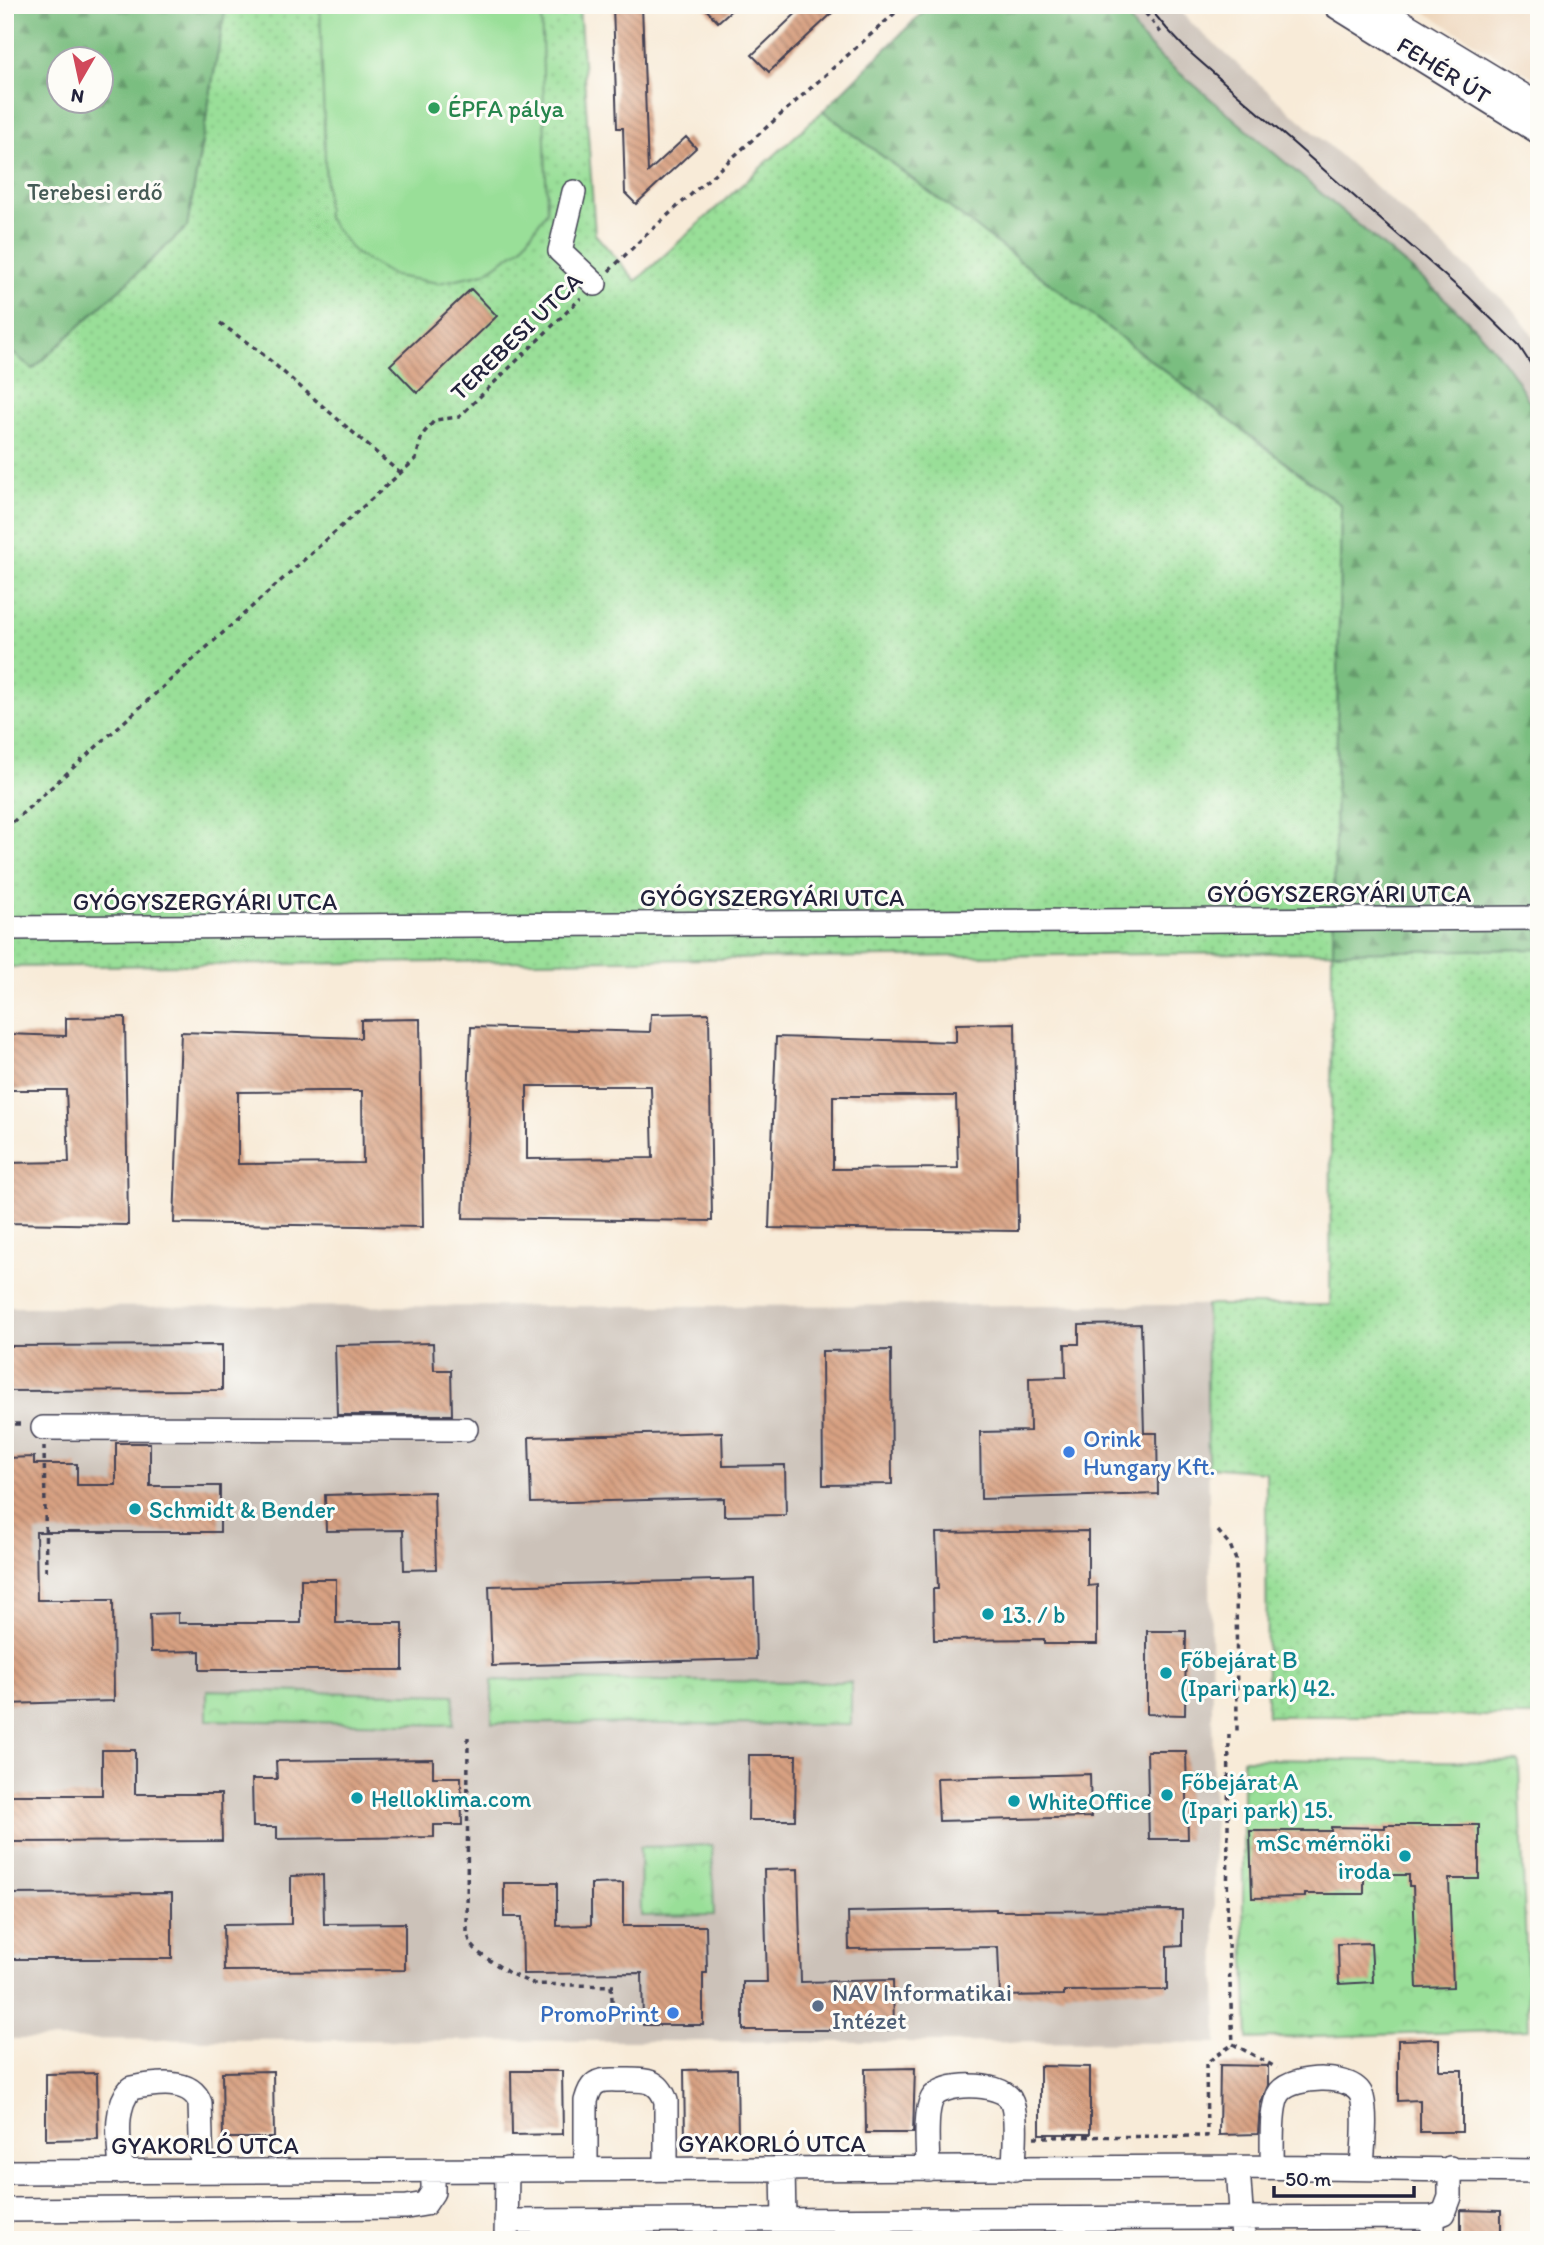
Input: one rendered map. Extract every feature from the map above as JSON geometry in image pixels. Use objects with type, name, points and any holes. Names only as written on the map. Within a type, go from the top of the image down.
[{"type":"main road","name":"FEHÉR ÚT","points":[[1354,7],[1539,129]]},
{"type":"street","name":"FEHÉR ÚT","points":[[1354,7],[1539,105]]},
{"type":"street","name":"FEHÉR ÚT","points":[[1354,7],[1403,32],[1518,104],[1539,110]]},
{"type":"street","points":[[574,192],[560,251],[595,284]]},
{"type":"street","name":"GYÓGYSZERGYÁRI UTCA","points":[[5,929],[1539,918]]},
{"type":"street","points":[[43,1428],[466,1429]]},
{"type":"street","points":[[586,2169],[586,2101],[590,2090],[597,2082],[606,2080],[645,2080],[663,2091],[666,2101],[666,2169]]},
{"type":"street","points":[[1272,2167],[1275,2104],[1280,2093],[1289,2084],[1299,2080],[1339,2080],[1353,2085],[1362,2094],[1362,2168]]},
{"type":"street","points":[[121,2172],[120,2107],[124,2096],[131,2088],[180,2085],[197,2095],[200,2103],[202,2171]]},
{"type":"street","points":[[928,2169],[928,2111],[932,2097],[942,2089],[953,2087],[987,2087],[1001,2089],[1010,2098],[1014,2111],[1014,2169]]},
{"type":"street","points":[[1238,2167],[1242,2229]]},
{"type":"street","name":"GYAKORLÓ UTCA","points":[[5,2172],[1238,2167],[1539,2171]]},
{"type":"street","points":[[507,2169],[506,2230],[784,2220],[978,2230],[1433,2228],[1444,2213],[1450,2197],[1450,2168]]},
{"type":"street","points":[[5,2210],[407,2207],[425,2204],[433,2192],[433,2169]]},
{"type":"street","points":[[783,2169],[784,2220]]},
{"type":"path","name":"TEREBESI UTCA","points":[[5,829],[401,474],[416,459],[422,435],[435,420],[459,418],[650,231],[904,5]]},
{"type":"path","points":[[1139,5],[1162,34]]},
{"type":"path","points":[[220,323],[259,351],[401,474]]},
{"type":"path","points":[[5,1423],[40,1423],[43,1428],[46,1571]]},
{"type":"path","points":[[1219,1531],[1237,1560],[1237,1733]]},
{"type":"path","points":[[1228,1734],[1227,1924],[1233,2044]]},
{"type":"path","points":[[468,1737],[467,1932],[471,1944],[496,1965],[533,1984],[612,1986],[613,2011],[636,2014]]},
{"type":"path","points":[[1233,2044],[1299,2080]]},
{"type":"path","points":[[1014,2137],[1207,2136],[1206,2063],[1233,2044]]},
{"type":"shaded area","points":[[1121,5],[1176,5],[1193,25],[1510,306],[1539,343],[1539,422],[1504,361],[1452,305],[1161,58],[1139,35]]},
{"type":"shaded area","points":[[1413,5],[1539,5],[1539,80],[1522,71]]},
{"type":"shaded area","points":[[1206,1305],[1217,2043],[5,2039],[5,1307]]},
{"type":"green space","name":"Terebesi erdő","points":[[5,5],[226,5],[187,227],[33,369],[5,347]]},
{"type":"green space","points":[[226,5],[579,5],[595,234],[636,281],[823,111],[1341,505],[1333,952],[1539,949],[1539,1716],[1267,1716],[1266,1472],[1208,1467],[1206,1305],[1330,1305],[1332,952],[5,967],[5,347],[33,369],[187,227]]},
{"type":"green space","name":"ÉPFA pálya","points":[[320,5],[541,5],[547,211],[521,248],[484,273],[439,283],[394,276],[355,253],[327,218]]},
{"type":"green space","points":[[930,5],[1121,5],[1139,35],[1161,58],[1462,315],[1506,365],[1524,392],[1539,422],[1539,949],[1333,952],[1341,505],[823,111]]},
{"type":"green space","points":[[492,1680],[851,1682],[851,1725],[492,1723]]},
{"type":"green space","points":[[207,1690],[454,1695],[453,1725],[207,1720]]},
{"type":"green space","points":[[1243,1759],[1519,1762],[1529,2030],[1248,2039],[1243,1908]]},
{"type":"green space","points":[[712,1845],[714,1915],[641,1916],[640,1847]]},
{"type":"building","points":[[613,5],[642,5],[648,172],[686,137],[696,148],[636,204],[625,193],[623,128],[617,128]]},
{"type":"building","points":[[702,5],[737,5],[718,22]]},
{"type":"building","points":[[805,5],[841,5],[769,72],[752,55]]},
{"type":"building","points":[[471,289],[497,316],[417,393],[390,365]]},
{"type":"building","points":[[709,1013],[712,1221],[463,1218],[471,1027],[650,1032],[651,1014]],"holes":[[[527,1086],[651,1086],[653,1158],[527,1159]]]},
{"type":"building","points":[[125,1017],[128,1225],[5,1223],[5,1163],[69,1162],[66,1090],[5,1090],[5,1034],[66,1036],[66,1018]]},
{"type":"building","points":[[420,1019],[423,1227],[174,1223],[181,1032],[361,1038],[361,1020]],"holes":[[[362,1091],[363,1163],[238,1164],[238,1092]]]},
{"type":"building","points":[[1015,1023],[1018,1231],[769,1228],[776,1037],[956,1042],[956,1024]],"holes":[[[833,1096],[956,1096],[958,1168],[833,1169]]]},
{"type":"building","points":[[1141,1324],[1144,1433],[1157,1433],[1158,1494],[981,1499],[980,1432],[1030,1431],[1029,1378],[1066,1377],[1065,1344],[1079,1344],[1079,1325]]},
{"type":"building","points":[[433,1343],[434,1370],[451,1370],[452,1415],[337,1415],[335,1345]]},
{"type":"building","points":[[222,1345],[222,1390],[5,1391],[5,1346]]},
{"type":"building","points":[[891,1350],[892,1484],[823,1485],[822,1351]]},
{"type":"building","points":[[722,1432],[723,1466],[785,1465],[786,1515],[724,1516],[724,1498],[531,1503],[529,1437]]},
{"type":"building","points":[[116,1443],[150,1443],[150,1486],[220,1486],[220,1532],[36,1532],[37,1600],[113,1600],[114,1701],[5,1704],[5,1458],[34,1457],[34,1464],[77,1464],[77,1485],[116,1485]]},
{"type":"building","points":[[434,1492],[436,1569],[404,1570],[403,1530],[326,1531],[325,1495]]},
{"type":"building","points":[[1088,1531],[1088,1586],[1097,1585],[1097,1644],[1044,1644],[1044,1639],[934,1640],[933,1589],[938,1589],[936,1533]]},
{"type":"building","points":[[301,1579],[336,1579],[336,1623],[403,1623],[403,1670],[200,1670],[200,1651],[151,1652],[150,1614],[178,1613],[178,1623],[301,1623]]},
{"type":"building","points":[[754,1579],[756,1659],[492,1666],[489,1586]]},
{"type":"building","name":"Főbejárat B (Ipari park) 42.","points":[[1147,1631],[1186,1631],[1185,1715],[1147,1714]]},
{"type":"building","points":[[102,1750],[135,1750],[135,1794],[221,1794],[222,1841],[9,1842],[8,1795],[102,1795]]},
{"type":"building","name":"Főbejárat A (Ipari park) 15.","points":[[1147,1751],[1186,1751],[1188,1839],[1149,1839]]},
{"type":"building","points":[[749,1755],[796,1755],[795,1820],[748,1820]]},
{"type":"building","name":"Helloklima.com","points":[[433,1759],[433,1777],[461,1777],[462,1825],[434,1825],[434,1837],[277,1839],[277,1827],[253,1827],[252,1779],[277,1779],[276,1761]]},
{"type":"building","points":[[1090,1774],[1091,1817],[939,1821],[937,1778]]},
{"type":"building","points":[[1385,1825],[1479,1825],[1479,1879],[1449,1879],[1453,1987],[1417,1988],[1413,1886],[1409,1886],[1409,1875],[1364,1875],[1364,1894],[1305,1894],[1305,1897],[1252,1898],[1250,1831],[1331,1831],[1331,1827],[1385,1828]]},
{"type":"building","name":"NAV Informatikai Intézet","points":[[798,1869],[801,1982],[893,1980],[894,2030],[743,2030],[743,1982],[767,1982],[764,1870]]},
{"type":"building","points":[[323,1875],[324,1924],[405,1923],[405,1970],[224,1971],[223,1925],[291,1924],[291,1876]]},
{"type":"building","points":[[504,1883],[557,1883],[557,1926],[591,1925],[591,1884],[623,1883],[623,1926],[706,1926],[707,1973],[703,1973],[703,2025],[643,2025],[642,1973],[523,1974],[522,1917],[504,1917]]},
{"type":"building","points":[[172,1893],[172,1959],[5,1959],[5,1894]]},
{"type":"building","points":[[996,1909],[1182,1910],[1182,1945],[1167,1946],[1167,1990],[1064,1991],[1064,1995],[1000,1996],[998,1947],[849,1949],[848,1912]]},
{"type":"building","points":[[1371,1943],[1373,1982],[1339,1984],[1338,1944]]},
{"type":"building","points":[[1439,2039],[1439,2070],[1462,2070],[1462,2132],[1420,2132],[1420,2100],[1398,2101],[1398,2040]]},
{"type":"building","points":[[1220,2065],[1268,2066],[1268,2085],[1260,2105],[1258,2134],[1219,2135]]},
{"type":"building","points":[[1040,2066],[1090,2067],[1090,2134],[1040,2134]]},
{"type":"building","points":[[915,2068],[913,2133],[866,2133],[865,2069]]},
{"type":"building","points":[[737,2069],[738,2139],[685,2139],[684,2070]]},
{"type":"building","points":[[273,2071],[274,2138],[223,2138],[222,2072]]},
{"type":"building","points":[[511,2071],[562,2071],[563,2134],[512,2135]]},
{"type":"building","points":[[97,2073],[98,2139],[46,2140],[46,2074]]},
{"type":"building","points":[[1461,2210],[1501,2211],[1501,2240],[1461,2240]]},
{"type":"tram line","points":[[1147,5],[1186,49],[1468,296],[1519,346],[1539,377]]},
{"type":"place","name":"ÉPFA pálya","points":[[434,108]]},
{"type":"place","name":"Orink Hungary Kft.","points":[[1069,1452]]},
{"type":"place","name":"Schmidt & Bender","points":[[135,1509]]},
{"type":"place","name":"13. / b","points":[[988,1614]]},
{"type":"place","name":"Főbejárat B (Ipari park) 42.","points":[[1166,1673]]},
{"type":"place","name":"Főbejárat A (Ipari park) 15.","points":[[1167,1795]]},
{"type":"place","name":"Helloklima.com","points":[[357,1798]]},
{"type":"place","name":"WhiteOffice","points":[[1014,1801]]},
{"type":"place","name":"mSc mérnöki iroda","points":[[1405,1856]]},
{"type":"place","name":"NAV Informatikai Intézet","points":[[818,2006]]},
{"type":"place","name":"PromoPrint","points":[[673,2013]]}]
